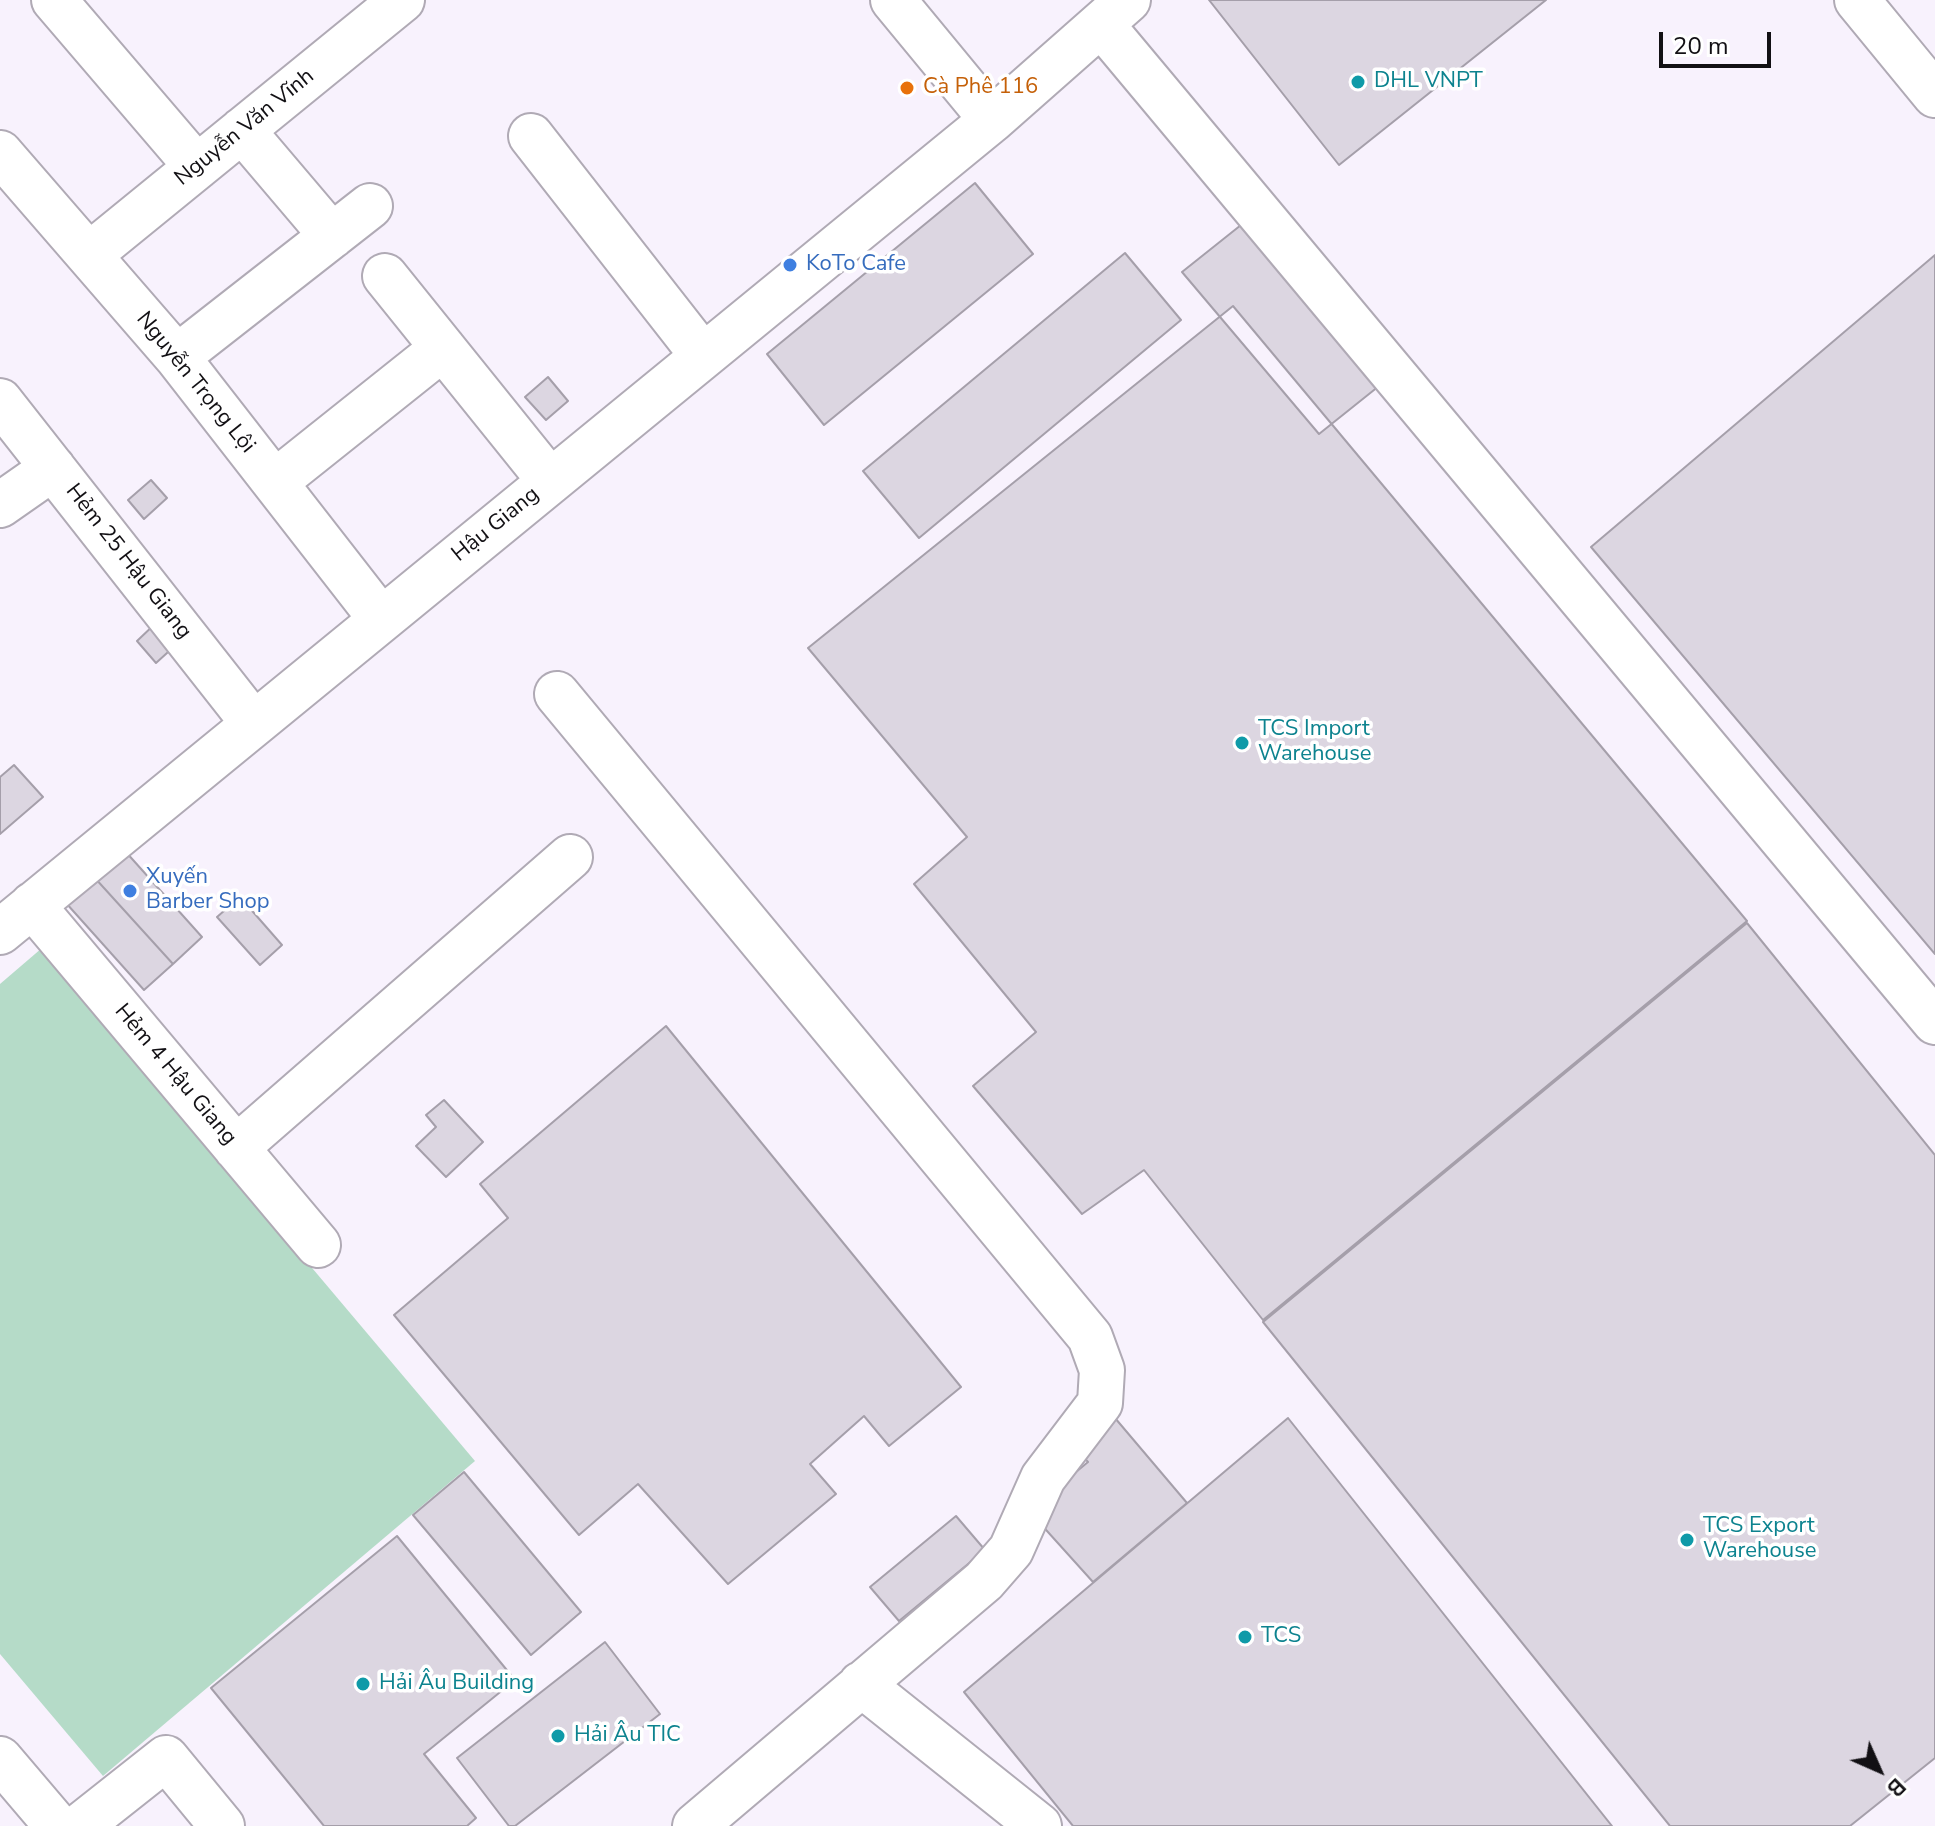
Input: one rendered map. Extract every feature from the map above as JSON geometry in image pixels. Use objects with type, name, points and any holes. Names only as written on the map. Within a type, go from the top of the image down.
[{"type":"street","points":[[54,0],[197,167]]},
{"type":"street","points":[[893,0],[992,120]]},
{"type":"street","points":[[1857,0],[1935,95]]},
{"type":"street","name":"Nguyễn Văn Vĩnh","points":[[89,255],[394,2]]},
{"type":"street","points":[[1114,12],[1935,1022]]},
{"type":"street","name":"Hậu Giang","points":[[16,918],[992,120],[1114,12]]},
{"type":"street","points":[[242,130],[332,236]]},
{"type":"street","points":[[531,136],[703,356]]},
{"type":"street","name":"Nguyễn Trọng Lội","points":[[0,153],[177,357],[381,619]]},
{"type":"street","points":[[177,357],[370,206]]},
{"type":"street","points":[[385,276],[550,481]]},
{"type":"street","points":[[275,482],[443,348]]},
{"type":"street","name":"Hẻm 25 Hậu Giang","points":[[0,401],[254,724]]},
{"type":"street","points":[[0,505],[53,468]]},
{"type":"street","points":[[557,694],[1090,1337],[1102,1370],[1100,1403],[1043,1478],[1011,1550],[984,1581],[695,1826]]},
{"type":"street","points":[[236,1148],[570,857]]},
{"type":"street","name":"Hẻm 4 Hậu Giang","points":[[16,918],[236,1148],[318,1245]]},
{"type":"street","points":[[861,1684],[1039,1826]]},
{"type":"street","points":[[80,1826],[166,1758],[222,1826]]},
{"type":"street","points":[[0,1759],[57,1826]]},
{"type":"green space","points":[[42,948],[475,1461],[103,1776],[0,1654],[0,984]]},
{"type":"building","name":"DHL VNPT","points":[[1209,0],[1546,0],[1339,165]]},
{"type":"building","points":[[975,183],[1033,254],[824,425],[767,354]]},
{"type":"building","points":[[1241,225],[1379,386],[1319,434],[1182,272]]},
{"type":"building","points":[[1125,253],[1181,320],[919,538],[863,471]]},
{"type":"building","points":[[1935,255],[1935,954],[1591,547]]},
{"type":"building","name":"TCS Import Warehouse","points":[[1233,306],[1747,921],[1263,1320],[1144,1170],[1082,1214],[973,1086],[1036,1032],[914,884],[967,837],[808,648]]},
{"type":"building","points":[[548,377],[568,401],[546,420],[525,397]]},
{"type":"building","points":[[151,480],[167,498],[144,519],[128,500]]},
{"type":"building","points":[[158,621],[178,643],[156,663],[137,641]]},
{"type":"building","points":[[14,765],[43,797],[0,834],[0,777]]},
{"type":"building","points":[[125,851],[202,937],[173,964],[94,877]]},
{"type":"building","points":[[94,877],[173,964],[144,990],[66,903]]},
{"type":"building","points":[[240,897],[282,945],[260,965],[217,917]]},
{"type":"building","name":"TCS Export Warehouse","points":[[1747,923],[1935,1155],[1935,1758],[1850,1826],[1670,1826],[1263,1322]]},
{"type":"building","points":[[666,1026],[961,1387],[889,1446],[864,1416],[810,1464],[836,1494],[728,1584],[638,1484],[579,1535],[394,1315],[508,1218],[480,1184]]},
{"type":"building","points":[[444,1100],[483,1142],[446,1177],[416,1146],[436,1127],[426,1115]]},
{"type":"building","points":[[1115,1418],[1187,1503],[1093,1582],[1029,1511],[1088,1462],[1077,1450]]},
{"type":"building","name":"TCS","points":[[1288,1418],[1612,1826],[1073,1826],[964,1692]]},
{"type":"building","points":[[464,1472],[581,1612],[531,1655],[413,1515]]},
{"type":"building","points":[[956,1516],[985,1550],[899,1621],[870,1587]]},
{"type":"building","name":"Hải Âu Building","points":[[397,1536],[515,1680],[424,1754],[476,1818],[467,1826],[324,1826],[211,1688]]},
{"type":"building","name":"Hải Âu TIC","points":[[605,1642],[660,1714],[515,1826],[509,1826],[457,1758]]},
{"type":"place","name":"DHL VNPT","points":[[1358,82]]},
{"type":"place","name":"Cà Phê 116","points":[[907,88]]},
{"type":"place","name":"KoTo Cafe","points":[[790,265]]},
{"type":"place","name":"TCS Import Warehouse","points":[[1242,743]]},
{"type":"place","name":"Xuyến Barber Shop","points":[[130,891]]},
{"type":"place","name":"TCS Export Warehouse","points":[[1687,1540]]},
{"type":"place","name":"TCS","points":[[1245,1637]]},
{"type":"place","name":"Hải Âu Building","points":[[363,1684]]},
{"type":"place","name":"Hải Âu TIC","points":[[558,1736]]}]
